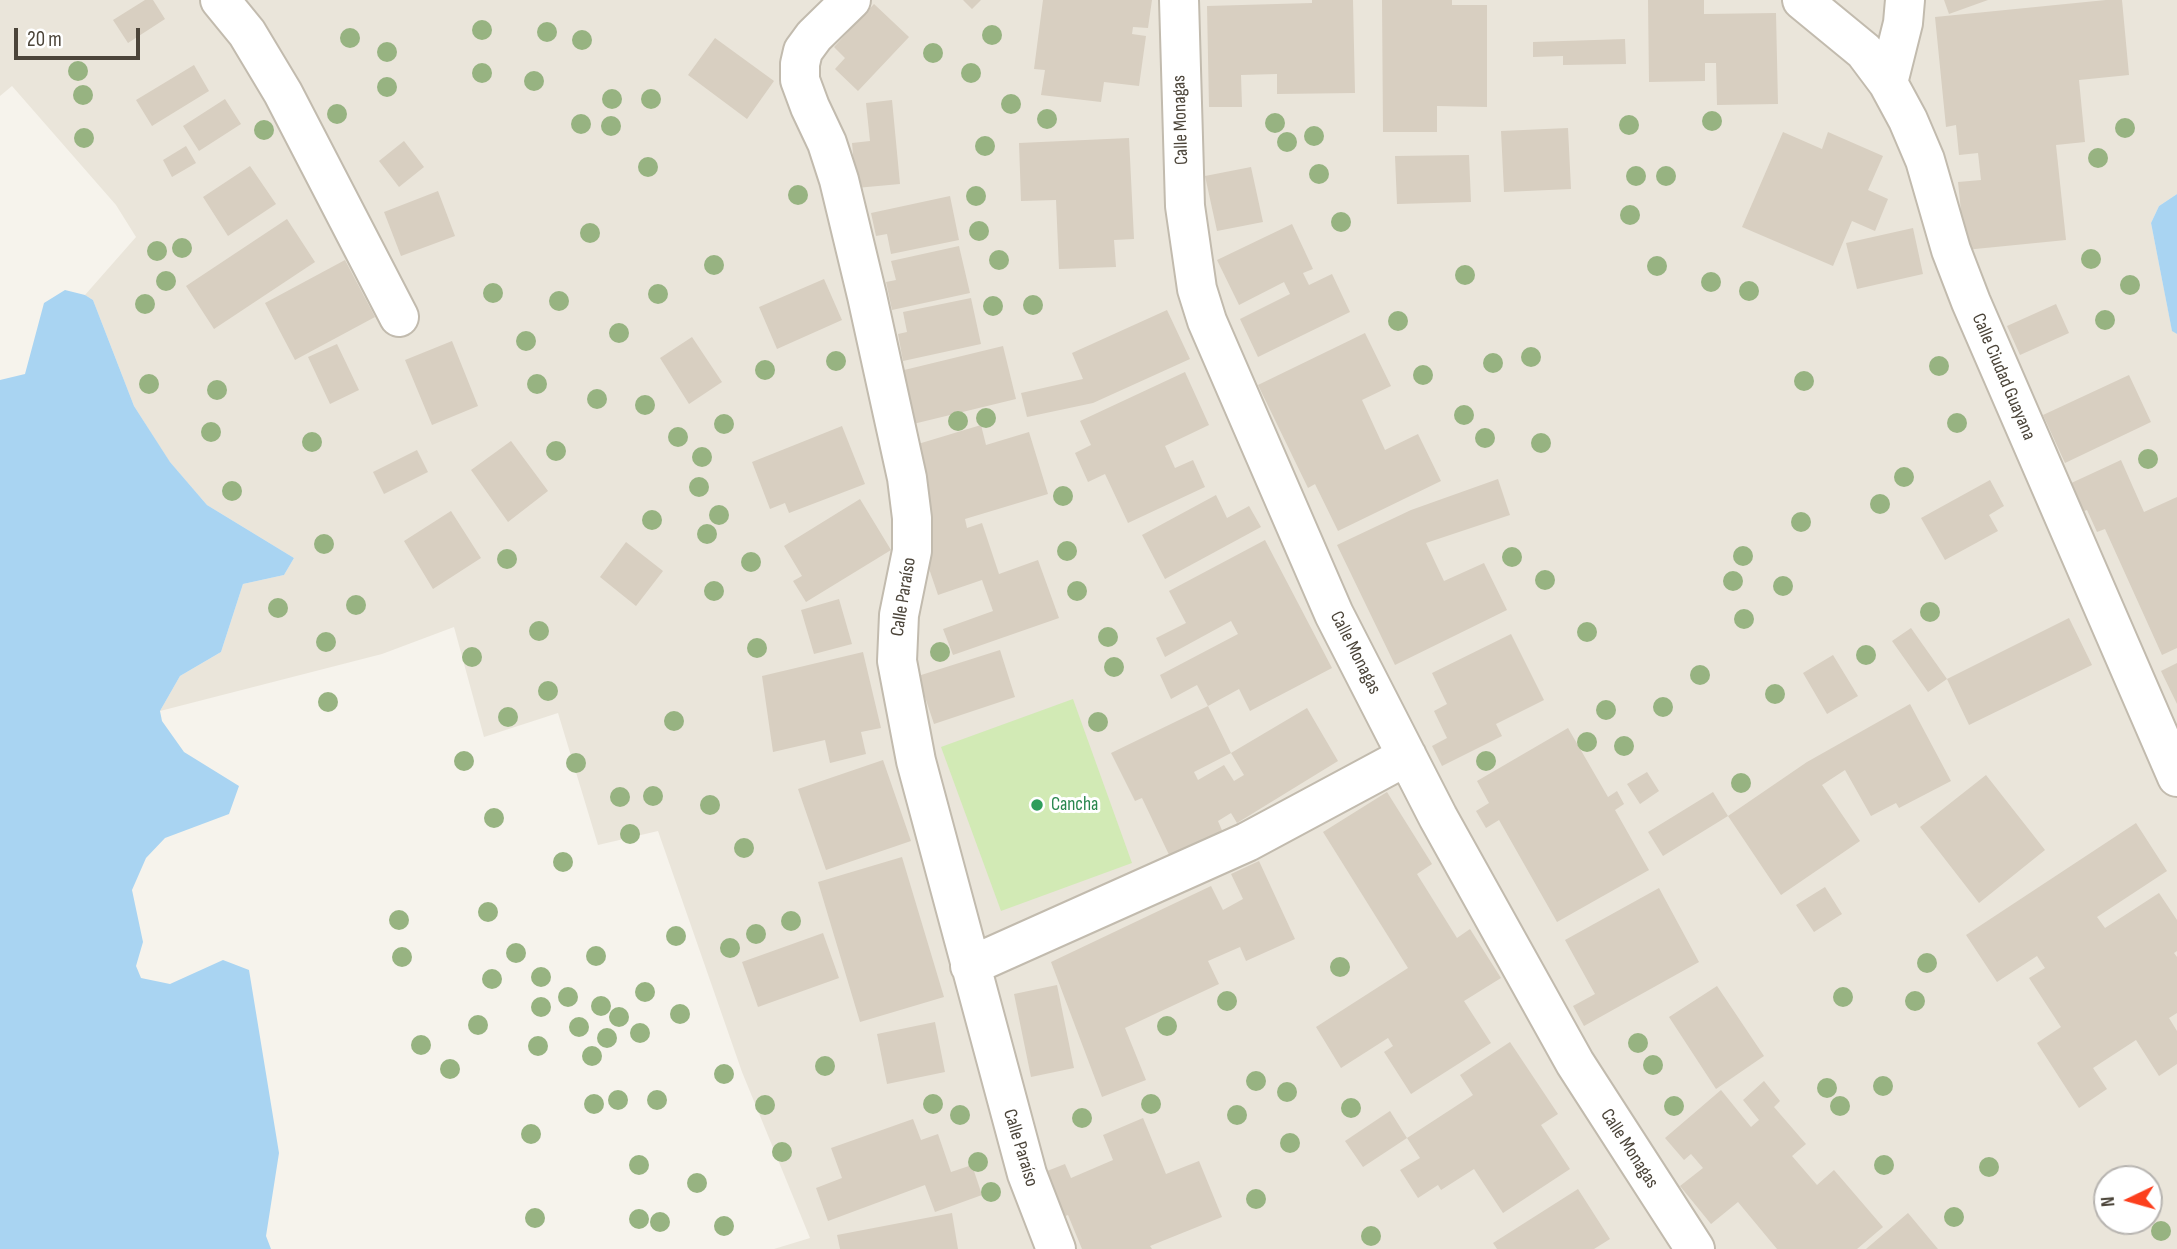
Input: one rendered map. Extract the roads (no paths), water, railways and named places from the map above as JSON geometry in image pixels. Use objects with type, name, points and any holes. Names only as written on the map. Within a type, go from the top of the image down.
[{"type":"street","points":[[220,0],[247,33],[283,93],[399,317]]},
{"type":"street","name":"Calle Paraíso","points":[[851,0],[814,36],[803,51],[800,80],[827,143],[839,180],[907,478],[912,551],[898,615],[897,661],[916,761],[1027,1174],[1056,1249]]},
{"type":"street","name":"Calle Monagas","points":[[1179,0],[1185,206],[1190,251],[1200,299],[1229,374],[1335,614],[1438,817],[1575,1063],[1695,1249]]},
{"type":"street","name":"Calle Ciudad Guayana","points":[[1802,0],[1864,51],[1888,83],[1908,120],[1925,160],[1951,250],[1970,302],[2177,777]]},
{"type":"street","points":[[1888,83],[1903,23],[1905,0]]},
{"type":"street","points":[[970,966],[1247,842],[1407,756]]},
{"type":"water","points":[[2177,194],[2177,334],[2172,331],[2151,223],[2159,206]]},
{"type":"water","points":[[65,290],[93,300],[134,406],[170,462],[207,505],[294,558],[284,575],[243,584],[221,652],[180,676],[160,711],[162,721],[184,752],[239,786],[229,814],[165,838],[146,858],[132,890],[143,942],[136,966],[141,978],[170,984],[223,960],[249,970],[279,1153],[266,1236],[271,1249],[0,1249],[0,380],[25,374],[44,303]]},
{"type":"place","name":"Cancha","points":[[1037,805]]}]
